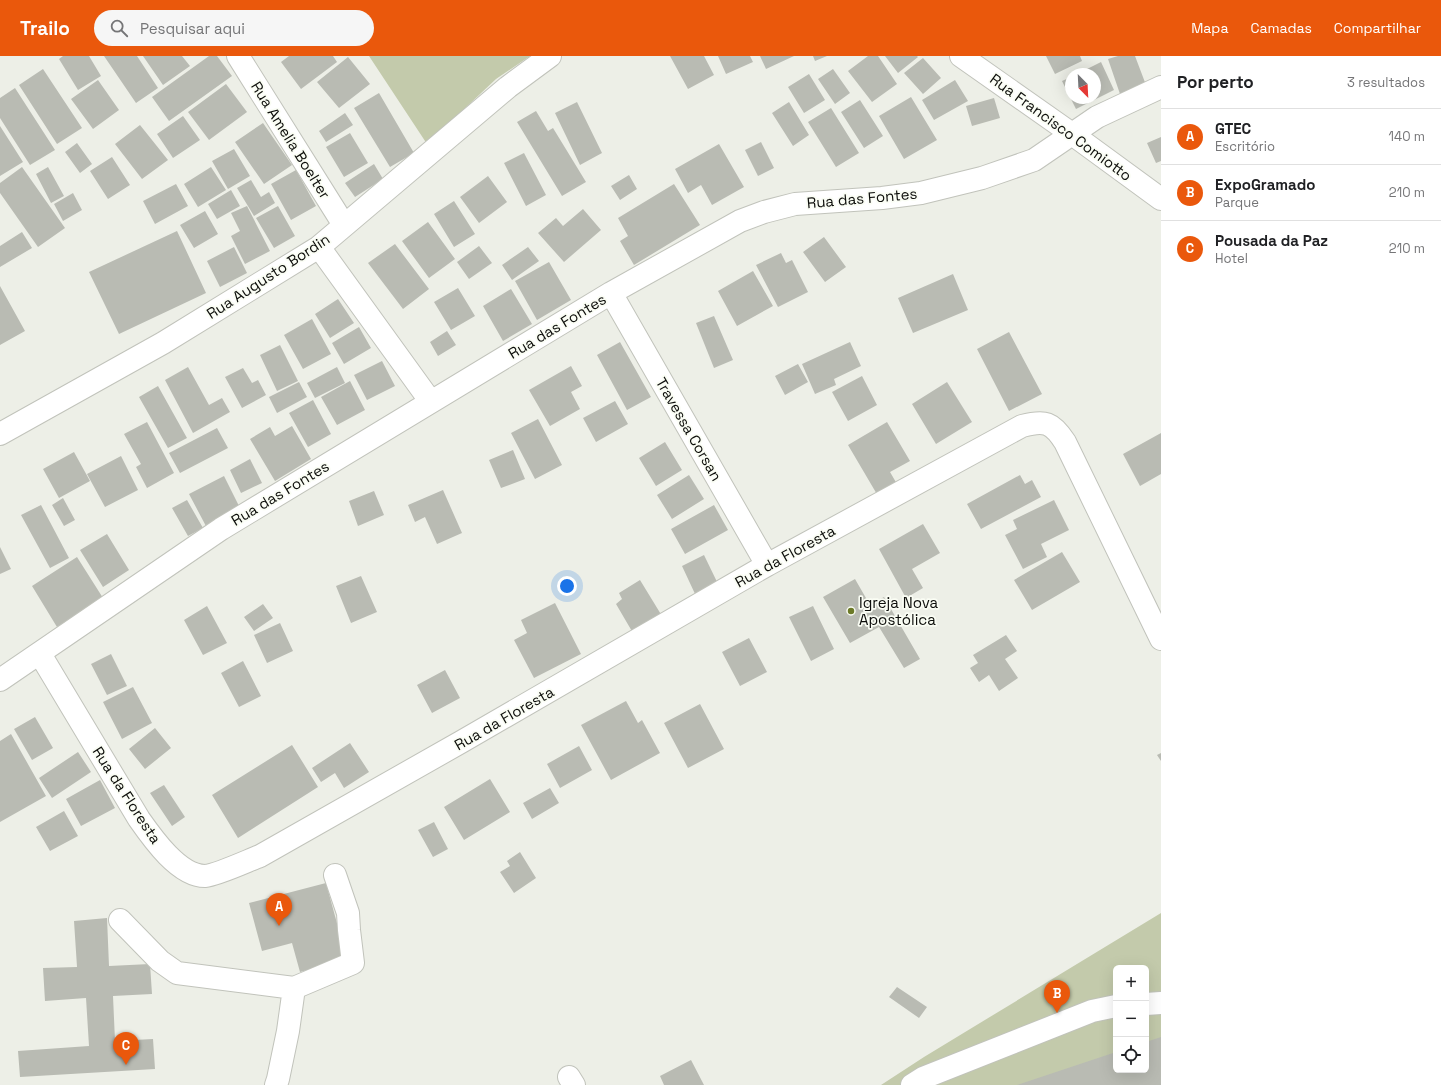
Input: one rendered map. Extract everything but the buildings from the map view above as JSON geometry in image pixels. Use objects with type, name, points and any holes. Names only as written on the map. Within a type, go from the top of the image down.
[{"type":"street","name":"Rua Amelia Boelter","points":[[238,56],[344,225]]},
{"type":"street","name":"Rua Augusto Bordin","points":[[0,434],[163,343],[319,247],[508,87],[550,56]]},
{"type":"street","name":"Rua Francisco Comiotto","points":[[961,56],[1161,199]]},
{"type":"street","name":"Rua das Fontes","points":[[0,680],[221,529],[611,293],[740,221],[764,212],[795,204],[882,198],[921,193],[982,178],[1034,160],[1097,117],[1161,87]]},
{"type":"street","points":[[319,247],[431,402]]},
{"type":"street","name":"Travessa Corsan","points":[[611,293],[767,565]]},
{"type":"street","name":"Rua da Floresta","points":[[40,654],[139,819],[154,840],[185,870],[194,875],[206,876],[260,856],[767,565],[1022,426],[1037,422],[1049,423],[1058,431],[1065,442],[1161,639]]},
{"type":"street","points":[[120,920],[160,961],[177,973],[294,988],[354,963],[348,913],[335,875]]},
{"type":"street","points":[[276,1085],[286,1038],[294,988]]},
{"type":"street","points":[[1149,1004],[1161,1003]]},
{"type":"street","points":[[912,1085],[923,1078],[1092,1011],[1113,1007]]},
{"type":"green space","points":[[369,56],[530,56],[496,79],[427,144]]},
{"type":"green space","points":[[1161,913],[1161,1085],[881,1085],[924,1057]]},
{"type":"place","name":"Igreja Nova Apostólica","points":[[851,611]]},
{"type":"place","name":"GTEC","points":[[279,926]]},
{"type":"place","name":"ExpoGramado","points":[[1057,1013]]},
{"type":"place","name":"Pousada da Paz","points":[[126,1065]]}]
